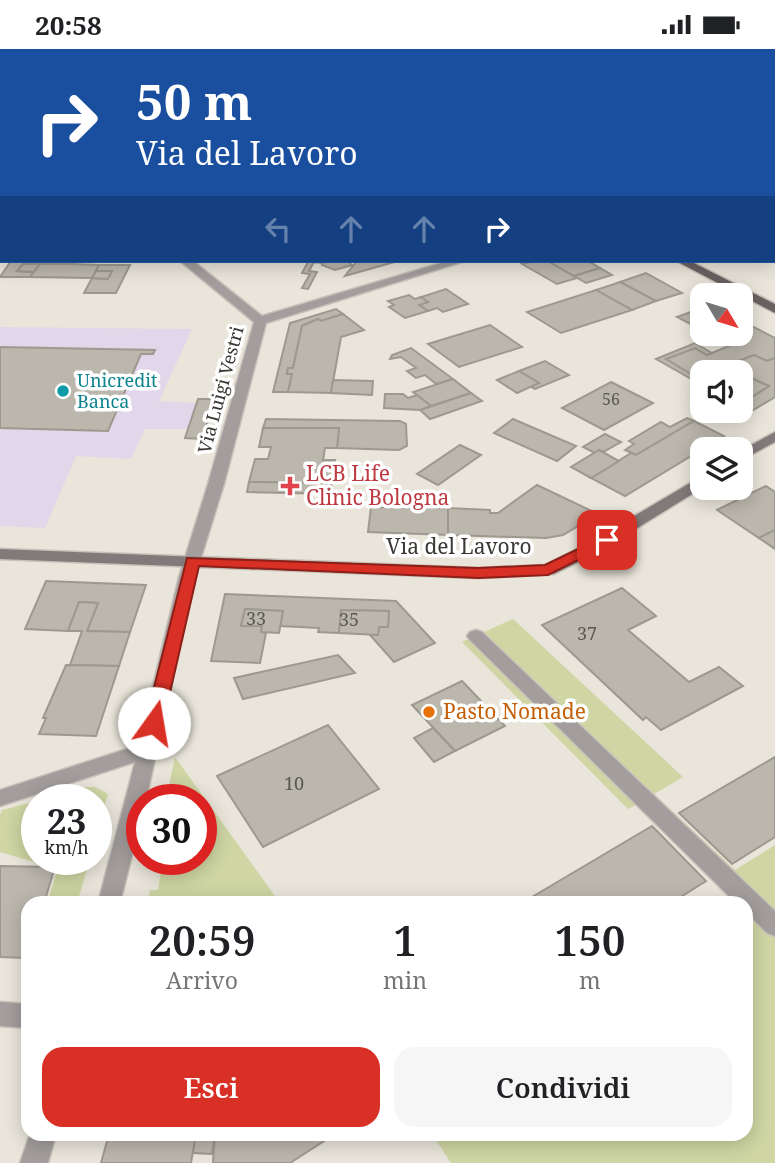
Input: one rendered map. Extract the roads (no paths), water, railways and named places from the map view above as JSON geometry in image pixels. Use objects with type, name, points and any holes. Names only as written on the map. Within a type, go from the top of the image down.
[{"type":"main road","points":[[686,263],[775,309]]},
{"type":"street","name":"Via Luigi Vestri","points":[[188,263],[260,321],[192,561]]},
{"type":"street","points":[[260,321],[451,263]]},
{"type":"street","points":[[753,449],[775,436]]},
{"type":"street","name":"Via del Lavoro","points":[[0,554],[478,573],[548,570],[591,549],[690,488]]},
{"type":"street","points":[[111,896],[192,561]]},
{"type":"street","points":[[476,636],[744,896]]},
{"type":"street","points":[[0,798],[148,750]]},
{"type":"street","points":[[753,905],[775,926]]},
{"type":"street","points":[[0,1014],[21,1016]]},
{"type":"street","points":[[34,1163],[41,1141]]},
{"type":"place","name":"Unicredit Banca","points":[[63,391]]},
{"type":"place","name":"LCB Life Clinic Bologna","points":[[290,486]]},
{"type":"place","name":"Pasto Nomade","points":[[429,712]]}]
